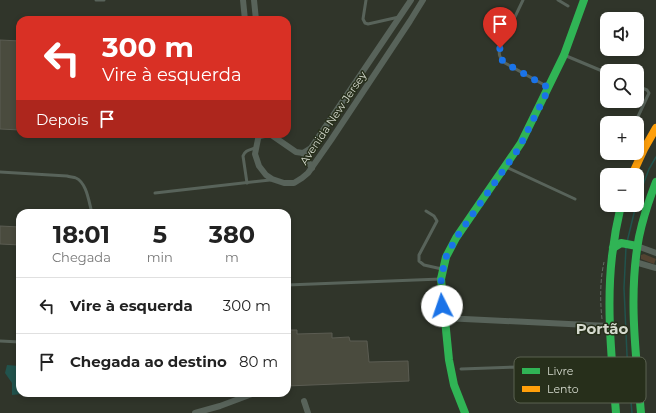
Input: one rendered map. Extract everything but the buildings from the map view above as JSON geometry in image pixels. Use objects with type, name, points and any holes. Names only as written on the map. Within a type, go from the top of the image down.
[{"type":"main road","points":[[465,413],[454,385],[449,360],[444,318],[441,278],[442,269],[446,257],[456,238],[521,143],[564,55],[584,0]]},
{"type":"main road","points":[[635,168],[656,128]]},
{"type":"main road","points":[[638,357],[634,300],[634,246],[656,182]]},
{"type":"main road","points":[[613,357],[609,294],[613,248],[620,212]]},
{"type":"main road","points":[[613,248],[621,243],[634,246]]},
{"type":"main road","points":[[615,403],[616,413]]},
{"type":"main road","points":[[640,403],[641,413]]},
{"type":"street","points":[[243,0],[245,16]]},
{"type":"street","name":"Avenida New Jersey","points":[[303,154],[315,143],[411,0]]},
{"type":"street","name":"Avenida New Jersey","points":[[272,179],[284,184],[294,183],[302,178],[312,168],[423,0]]},
{"type":"street","points":[[244,8],[254,3],[256,16]]},
{"type":"street","points":[[401,17],[410,21]]},
{"type":"street","points":[[322,133],[331,140]]},
{"type":"street","points":[[259,138],[256,154],[259,166],[266,175],[272,179]]},
{"type":"street","points":[[276,138],[296,152],[303,154],[312,168]]},
{"type":"street","points":[[634,246],[656,253]]},
{"type":"street","points":[[635,262],[656,268]]},
{"type":"street","points":[[444,318],[612,329]]},
{"type":"street","points":[[195,413],[244,397]]},
{"type":"street","points":[[304,401],[308,413]]},
{"type":"street","points":[[220,406],[223,413]]},
{"type":"lane","points":[[96,0],[104,0]]},
{"type":"lane","points":[[366,0],[363,19],[365,23],[368,24],[401,17]]},
{"type":"lane","points":[[523,0],[498,54],[505,63],[549,88]]},
{"type":"lane","points":[[558,0],[568,6]]},
{"type":"lane","points":[[564,55],[600,70]]},
{"type":"lane","points":[[644,89],[649,93],[644,104]]},
{"type":"lane","points":[[247,183],[243,156],[247,151],[257,148]]},
{"type":"lane","points":[[506,167],[575,199]]},
{"type":"lane","points":[[0,172],[67,176],[77,179],[82,183],[91,209]]},
{"type":"lane","points":[[155,193],[272,179]]},
{"type":"lane","points":[[426,211],[434,216],[437,221],[419,255],[419,261],[424,265],[442,269]]},
{"type":"lane","points":[[291,286],[441,278]]},
{"type":"lane","points":[[0,341],[16,342]]},
{"type":"lane","points":[[461,369],[514,367]]},
{"type":"path","points":[[612,329],[628,330]]},
{"type":"shaded area","points":[[644,254],[656,259],[654,264],[641,259],[641,255]]},
{"type":"water","points":[[7,365],[16,366],[16,395],[12,395],[12,383],[5,373]]},
{"type":"waterway","points":[[644,182],[656,157]]},
{"type":"waterway","points":[[627,242],[634,212]]},
{"type":"waterway","points":[[626,247],[624,288],[627,357]]},
{"type":"waterway","points":[[631,403],[632,413]]},
{"type":"traffic: fast","points":[[465,413],[454,385],[449,360],[441,279],[446,257],[456,238],[521,143],[564,55],[584,0]]},
{"type":"traffic: fast","points":[[636,357],[633,303],[636,259],[642,223],[656,182]]},
{"type":"traffic: fast","points":[[612,357],[610,334],[610,276],[620,212]]},
{"type":"traffic: fast","points":[[613,248],[621,243],[637,246]]},
{"type":"traffic: fast","points":[[615,403],[616,413]]},
{"type":"traffic: fast","points":[[640,403],[641,413]]},
{"type":"traffic: slow","points":[[635,168],[656,128]]},
{"type":"district","name":"Portão","points":[[602,328]]},
{"type":"route","points":[[442,306],[442,269],[450,248],[519,148],[549,88],[505,63],[498,54],[500,48]]}]
